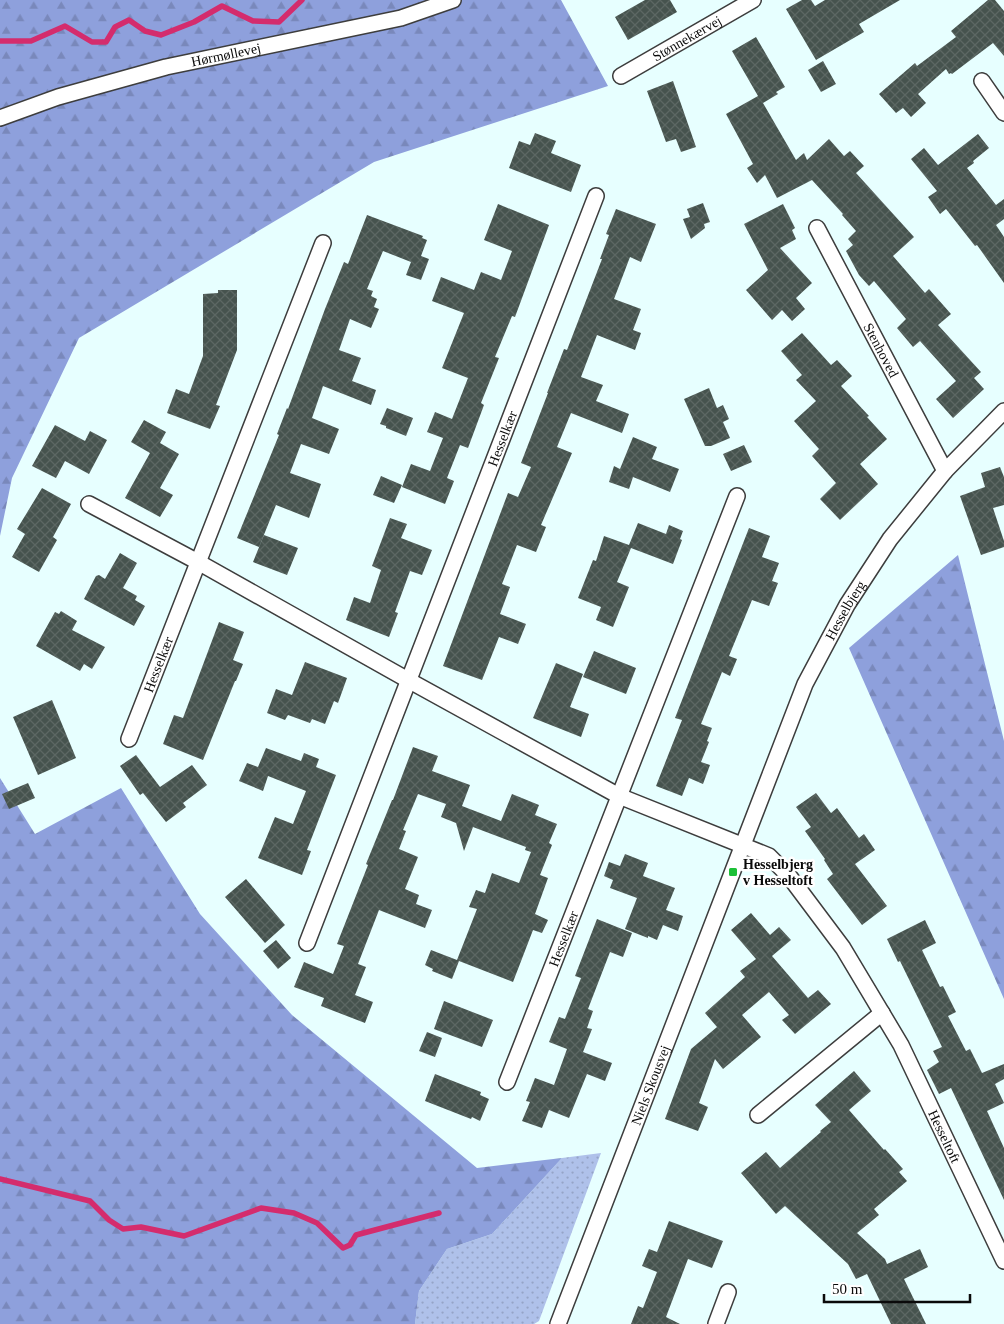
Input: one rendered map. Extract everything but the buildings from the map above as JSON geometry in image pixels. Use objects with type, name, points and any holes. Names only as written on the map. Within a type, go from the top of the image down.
[{"type":"street","name":"Hørmøllevej","points":[[0,118],[58,97],[166,67],[401,18],[453,0]]},
{"type":"street","name":"Stønnekærvej","points":[[621,76],[753,0]]},
{"type":"street","points":[[982,81],[1004,113]]},
{"type":"street","name":"Hesselkær","points":[[307,943],[596,196]]},
{"type":"street","name":"Stenhoved","points":[[817,228],[945,471]]},
{"type":"street","name":"Hesselkær","points":[[129,739],[323,243]]},
{"type":"street","name":"Hesselbjerg","points":[[743,845],[805,684],[847,605],[890,539],[945,471],[1004,411]]},
{"type":"street","name":"Hesselkær","points":[[507,1082],[737,496]]},
{"type":"street","points":[[89,504],[198,562],[619,796],[743,845]]},
{"type":"street","name":"Hesseltoft","points":[[743,845],[769,856],[789,876],[843,948],[901,1045],[1004,1261]]},
{"type":"street","name":"Niels Skousvej","points":[[558,1324],[743,845]]},
{"type":"street","points":[[758,1115],[882,1013]]},
{"type":"street","points":[[716,1324],[728,1292]]},
{"type":"shaded area","points":[[601,1153],[539,1321],[534,1324],[415,1324],[419,1291],[447,1249],[492,1234],[562,1158]]},
{"type":"green space","points":[[0,0],[561,0],[608,86],[374,162],[79,338],[12,478],[0,536]]},
{"type":"green space","points":[[958,555],[1004,741],[1004,999],[849,648]]},
{"type":"green space","points":[[0,778],[35,834],[121,788],[200,914],[292,1015],[477,1168],[562,1158],[492,1234],[447,1249],[419,1291],[415,1324],[0,1324]]},
{"type":"waterway","points":[[0,41],[31,41],[65,26],[92,42],[106,42],[115,27],[129,20],[145,31],[161,35],[194,22],[222,6],[253,21],[279,22],[302,0]]},
{"type":"waterway","points":[[0,1179],[90,1201],[109,1220],[123,1229],[141,1227],[184,1236],[261,1208],[294,1213],[317,1223],[343,1248],[350,1245],[356,1235],[439,1213]]},
{"type":"place","name":"Hesselbjerg v Hesseltoft","points":[[733,872]]}]
